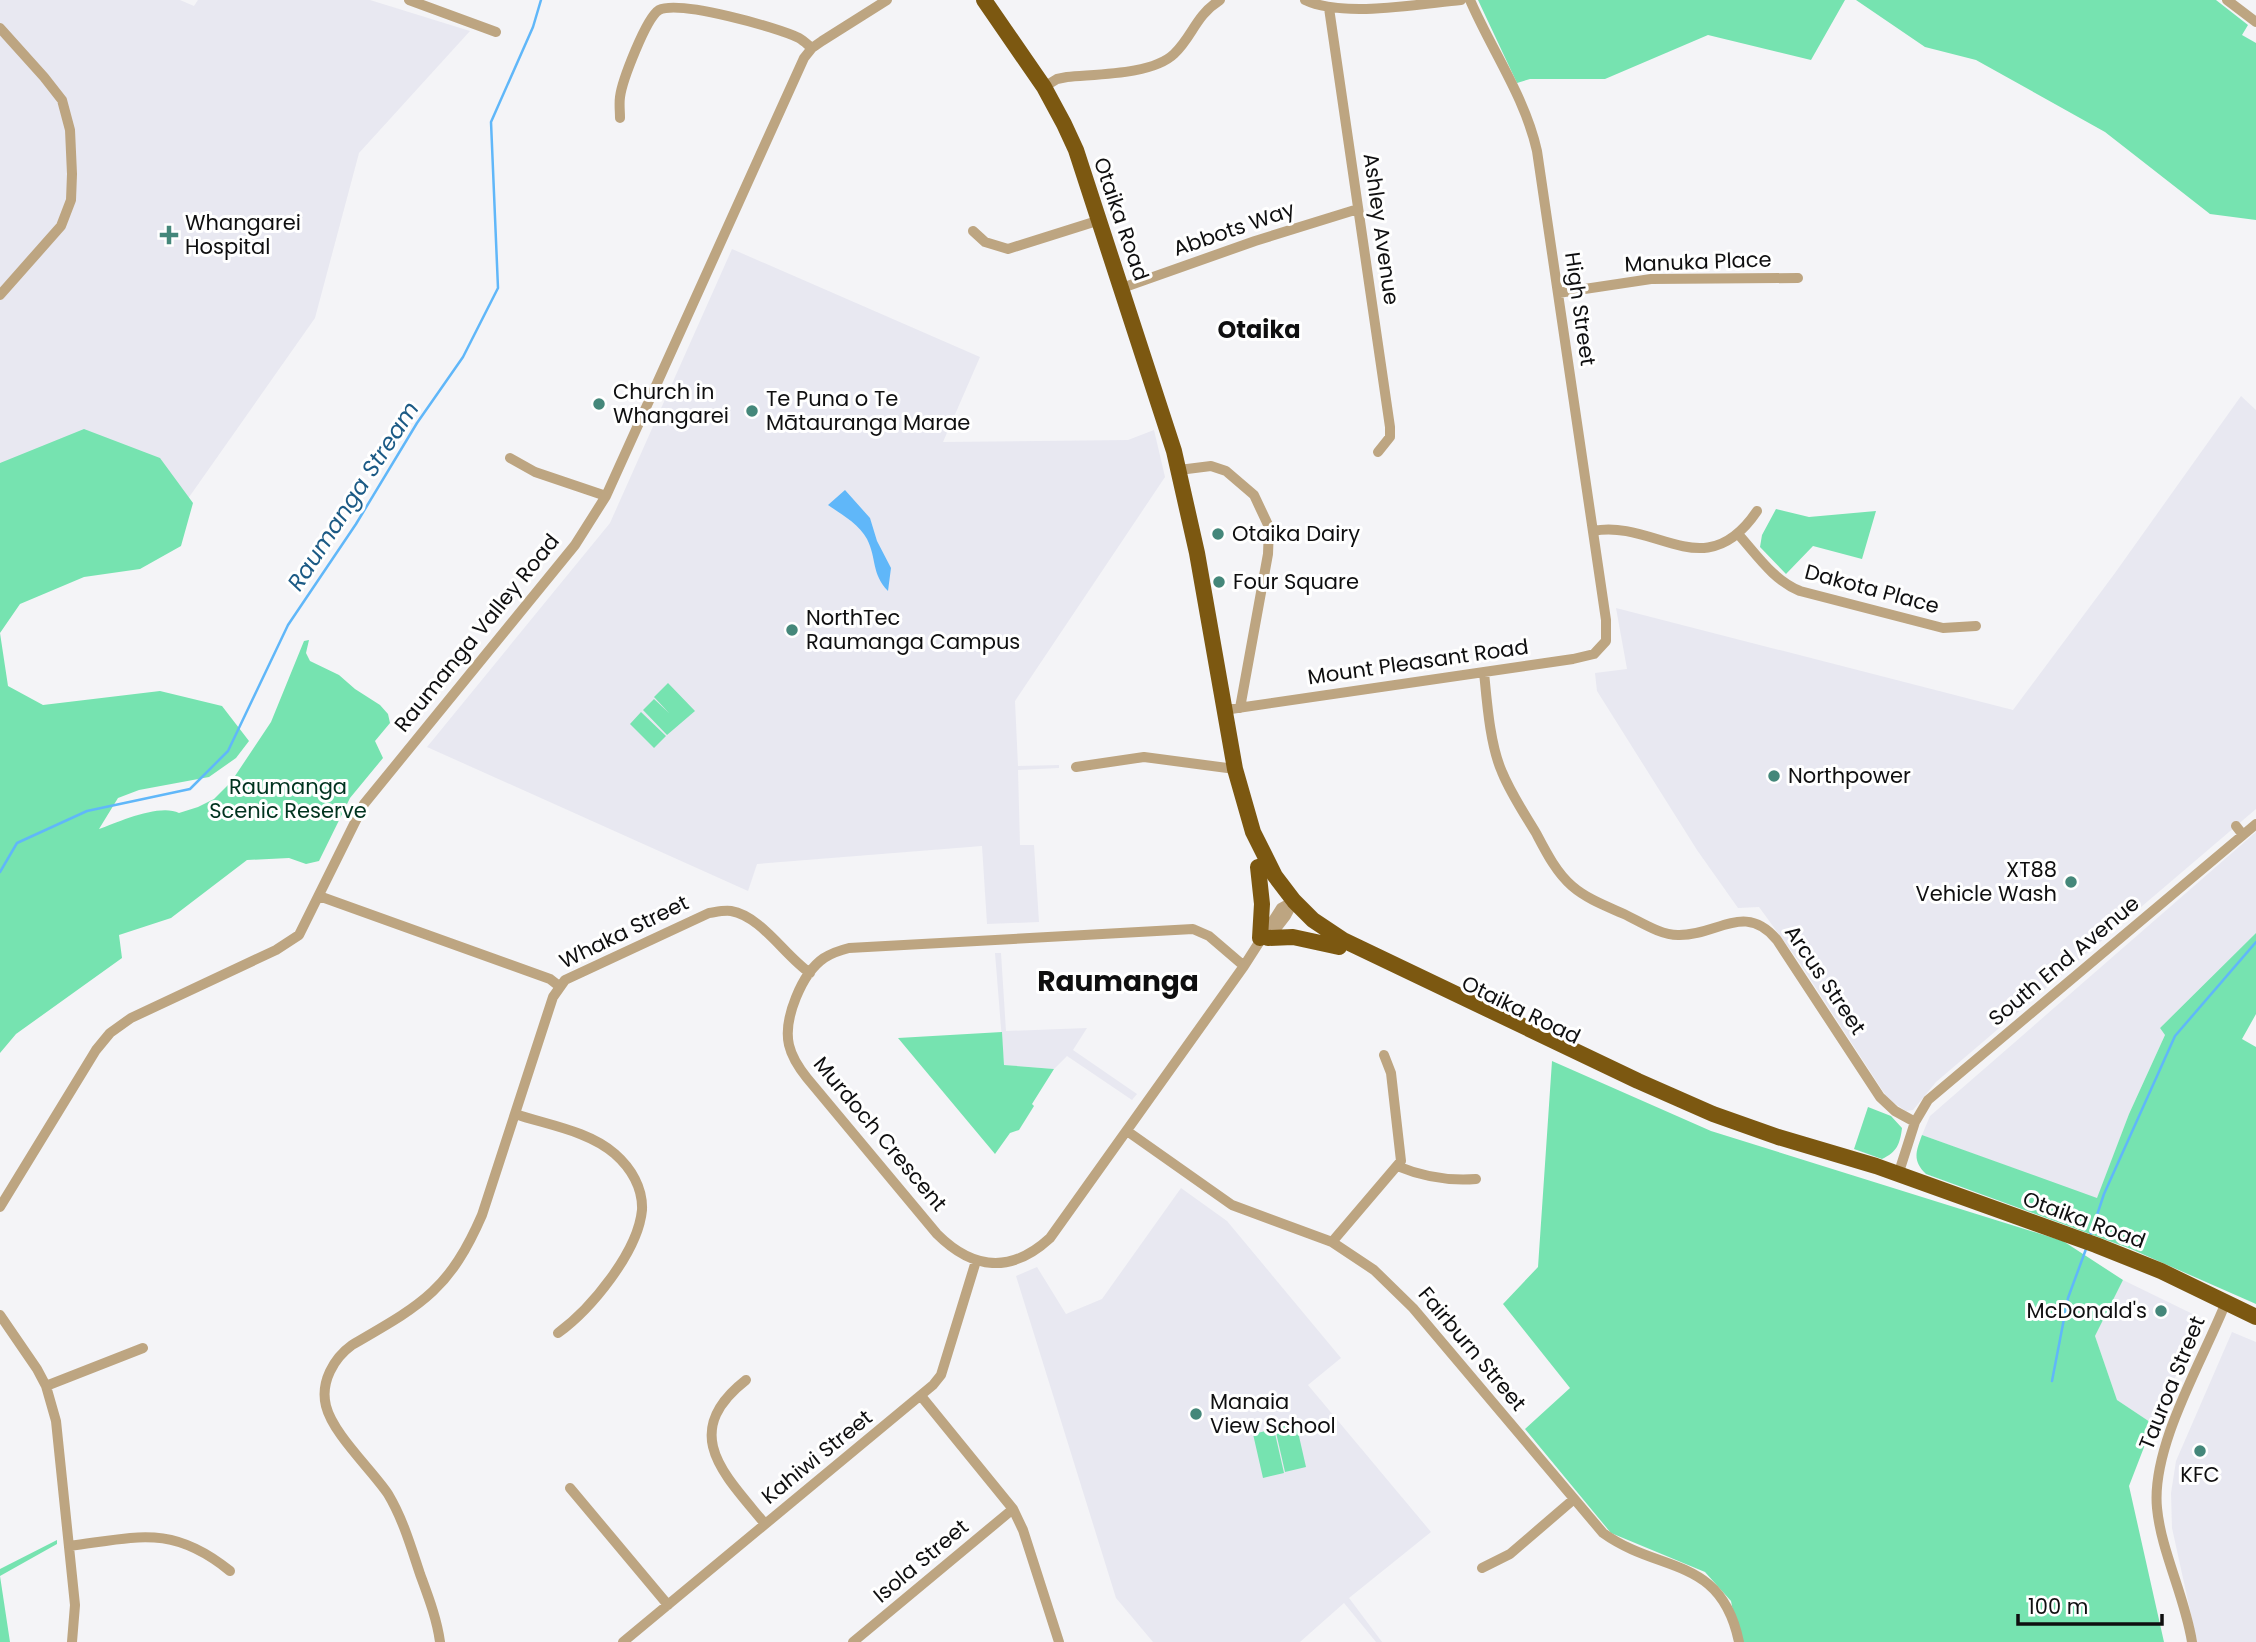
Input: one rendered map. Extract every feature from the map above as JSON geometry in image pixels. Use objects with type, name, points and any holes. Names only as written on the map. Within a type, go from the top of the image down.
[{"type":"highway","name":"Otaika Road","points":[[984,0],[1044,87],[1076,150],[1169,432],[1232,709],[1236,798],[1241,824],[1258,867],[1270,888],[1310,928],[1339,947],[1560,1053],[1716,1123],[1876,1175],[1895,1174]]},
{"type":"highway","name":"Otaika Road","points":[[1236,769],[1262,854],[1289,905],[1343,940],[1638,1081],[1734,1121],[1876,1166],[2090,1243],[2256,1317]]},
{"type":"highway","points":[[1258,867],[1262,904],[1261,942],[1293,937],[1339,947]]},
{"type":"street","points":[[409,0],[496,32]]},
{"type":"street","name":"Raumanga Valley Road","points":[[0,1207],[90,1059],[110,1033],[131,1018],[296,939],[305,928],[356,819],[377,786],[575,545],[606,496],[793,80],[812,48],[887,0]]},
{"type":"street","points":[[1305,0],[1329,8],[1347,10],[1461,0]]},
{"type":"street","name":"High Street","points":[[1470,0],[1518,97],[1534,136],[1607,636]]},
{"type":"street","points":[[2227,0],[2256,22]]},
{"type":"street","points":[[1044,87],[1057,79],[1067,77],[1157,65],[1174,54],[1213,2]]},
{"type":"street","points":[[620,118],[620,96],[627,69],[651,17],[662,8],[678,6],[728,15],[801,39],[812,48]]},
{"type":"street","name":"Ashley Avenue","points":[[1329,8],[1390,427],[1390,436],[1378,453]]},
{"type":"street","points":[[0,28],[62,100],[70,130],[72,174],[71,200],[61,226],[0,295]]},
{"type":"street","name":"Abbots Way","points":[[1122,288],[1255,241],[1358,209]]},
{"type":"street","points":[[973,231],[985,242],[1007,250],[1100,220]]},
{"type":"street","name":"Manuka Place","points":[[1558,293],[1651,279],[1798,278]]},
{"type":"street","points":[[510,458],[535,472],[606,496]]},
{"type":"street","name":"Otaika Road","points":[[1179,470],[1211,466],[1226,471],[1254,495],[1269,527],[1268,554],[1232,709]]},
{"type":"street","points":[[1593,531],[1623,532],[1679,546],[1714,546],[1738,534],[1757,511]]},
{"type":"street","name":"Dakota Place","points":[[1738,534],[1773,573],[1788,586],[1800,591],[1943,628],[1976,626]]},
{"type":"street","name":"Mount Pleasant Road","points":[[1232,709],[1587,657],[1598,650],[1607,636]]},
{"type":"street","name":"Arcus Street","points":[[1484,672],[1494,744],[1502,772],[1551,860],[1568,882],[1593,899],[1673,935],[1695,934],[1736,922],[1750,921],[1763,926],[1777,940],[1880,1097],[1895,1111],[1915,1122]]},
{"type":"street","points":[[1076,767],[1144,757],[1236,769]]},
{"type":"street","name":"South End Avenue","points":[[1915,1122],[1928,1100],[2256,824]]},
{"type":"street","points":[[2236,826],[2243,835]]},
{"type":"street","points":[[319,896],[457,944],[550,979],[559,986],[553,997],[482,1215],[467,1248],[441,1286],[416,1307],[343,1351],[329,1372],[325,1394],[326,1406],[334,1424],[388,1495],[398,1514],[432,1610],[440,1642]]},
{"type":"street","points":[[976,1261],[1006,1263],[1030,1254],[1045,1243],[1289,905]]},
{"type":"street","name":"Whaka Street","points":[[559,986],[570,976],[682,924],[709,913],[722,911],[731,911],[751,920],[810,973]]},
{"type":"street","name":"Murdoch Crescent","points":[[976,1261],[958,1252],[937,1234],[797,1064],[789,1045],[788,1025],[795,1001],[810,973],[822,959],[849,948],[1193,929],[1209,936],[1244,966]]},
{"type":"street","points":[[1332,1242],[1397,1166],[1402,1154],[1391,1073],[1384,1055]]},
{"type":"street","points":[[515,1114],[601,1144],[625,1165],[641,1196],[642,1208],[637,1230],[620,1263],[577,1319],[558,1333]]},
{"type":"street","points":[[1895,1174],[1915,1122]]},
{"type":"street","name":"Fairburn Street","points":[[1127,1131],[1232,1205],[1332,1242],[1374,1270],[1413,1308],[1603,1533],[1617,1543],[1683,1568],[1707,1582],[1726,1604],[1739,1642]]},
{"type":"street","points":[[1397,1166],[1412,1172],[1461,1180],[1476,1179]]},
{"type":"street","name":"Kahiwi Street","points":[[623,1642],[921,1396],[941,1375],[976,1261]]},
{"type":"street","name":"Tauroa Street","points":[[2193,1642],[2161,1529],[2157,1509],[2157,1474],[2179,1409],[2226,1302]]},
{"type":"street","points":[[0,1315],[46,1386],[56,1421],[75,1605],[72,1642]]},
{"type":"street","points":[[46,1386],[143,1348]]},
{"type":"street","points":[[746,1380],[731,1392],[718,1412],[712,1443],[721,1472],[765,1524]]},
{"type":"street","points":[[921,1396],[1013,1510],[1023,1530],[1059,1642]]},
{"type":"street","points":[[570,1488],[668,1605]]},
{"type":"street","points":[[1482,1568],[1510,1554],[1574,1499]]},
{"type":"street","name":"Isola Street","points":[[853,1642],[1013,1510]]},
{"type":"street","points":[[70,1546],[149,1537],[166,1538],[197,1548],[230,1571]]},
{"type":"shaded area","name":"Whangarei Hospital","points":[[0,0],[180,0],[194,6],[198,0],[370,0],[470,31],[359,153],[315,318],[180,510],[0,540]]},
{"type":"shaded area","name":"NorthTec Raumanga Campus","points":[[732,249],[980,357],[943,442],[1128,440],[1154,430],[1165,477],[1015,701],[1018,766],[1059,765],[1059,768],[1018,770],[1020,845],[1034,845],[1039,922],[987,924],[982,846],[757,864],[748,891],[427,747],[610,523]]},
{"type":"shaded area","points":[[2241,396],[2256,410],[2256,809],[1936,1082],[1913,1110],[1906,1111],[1888,1099],[1797,959],[1759,907],[1738,908],[1697,850],[1597,691],[1595,673],[1627,669],[1616,608],[2013,710]]},
{"type":"shaded area","points":[[2256,832],[2256,933],[2160,1028],[2165,1035],[2129,1114],[2097,1199],[1922,1135],[1930,1116]]},
{"type":"shaded area","points":[[995,953],[1001,953],[1006,1031],[1087,1028],[1073,1050],[1137,1094],[1132,1100],[1067,1056],[1054,1069],[1004,1065]]},
{"type":"shaded area","name":"Manaia View School","points":[[1181,1188],[1227,1221],[1341,1358],[1308,1385],[1431,1532],[1349,1598],[1382,1642],[1376,1642],[1344,1603],[1300,1642],[1153,1642],[1116,1598],[1016,1276],[1037,1267],[1066,1314],[1102,1299]]},
{"type":"shaded area","points":[[2123,1280],[2203,1319],[2153,1424],[2117,1400],[2095,1336]]},
{"type":"shaded area","points":[[2232,1332],[2256,1342],[2256,1642],[2197,1642],[2172,1528],[2171,1493],[2176,1461]]},
{"type":"green space","points":[[1478,0],[1845,0],[1811,60],[1708,35],[1605,79],[1530,79],[1517,83]]},
{"type":"green space","points":[[1856,0],[2216,0],[2248,25],[2242,35],[2256,43],[2256,220],[2210,214],[2105,132],[1976,60],[1925,47]]},
{"type":"green space","points":[[84,429],[160,458],[193,503],[181,546],[140,569],[84,577],[20,604],[0,633],[0,463]]},
{"type":"green space","points":[[1776,509],[1809,517],[1876,511],[1862,559],[1813,546],[1786,574],[1760,547],[1762,535]]},
{"type":"green space","name":"Raumanga Scenic Reserve","points":[[0,633],[8,686],[43,705],[160,691],[222,706],[249,741],[236,758],[209,777],[139,790],[118,798],[99,829],[150,812],[161,810],[179,813],[214,799],[231,782],[271,722],[304,641],[309,640],[306,653],[310,661],[339,675],[380,705],[388,714],[390,723],[375,741],[383,758],[350,798],[319,861],[306,864],[289,858],[247,860],[171,918],[119,935],[122,958],[16,1034],[0,1053]]},
{"type":"green space","points":[[668,683],[695,711],[667,735],[643,710],[654,699],[669,713],[654,697]]},
{"type":"green space","points":[[641,712],[666,736],[654,748],[630,724]]},
{"type":"green space","points":[[2256,933],[2256,1014],[2242,1039],[2256,1047],[2256,1304],[2131,1249],[1926,1174],[1922,1169],[1916,1156],[1922,1135],[2097,1198],[2129,1114],[2165,1035],[2160,1028]]},
{"type":"green space","points":[[1002,1032],[1004,1065],[1054,1069],[1019,1130],[1010,1133],[995,1154],[898,1038]]},
{"type":"green space","points":[[1552,1061],[1711,1131],[2063,1241],[2123,1280],[2095,1336],[2117,1400],[2153,1424],[2129,1486],[2164,1642],[1739,1642],[1731,1601],[1705,1572],[1611,1533],[1525,1429],[1570,1388],[1503,1304],[1538,1267]]},
{"type":"green space","points":[[1868,1107],[1891,1116],[1902,1128],[1897,1147],[1882,1159],[1854,1149]]},
{"type":"green space","points":[[1296,1423],[1306,1467],[1285,1472],[1275,1428]]},
{"type":"green space","points":[[1274,1429],[1284,1473],[1263,1478],[1253,1434]]},
{"type":"green space","points":[[57,1540],[57,1544],[0,1576],[0,1569]]},
{"type":"green space","points":[[0,1576],[10,1642],[0,1642]]},
{"type":"water","points":[[845,490],[870,518],[877,541],[891,568],[888,591],[879,578],[864,534],[828,505]]},
{"type":"waterway","name":"Raumanga Stream","points":[[0,872],[17,843],[87,811],[190,789],[228,751],[288,625],[356,524],[417,423],[463,357],[498,288],[491,122],[533,27],[541,0]]},
{"type":"waterway","points":[[2090,1236],[2104,1194],[2175,1036],[2256,942]]},
{"type":"waterway","points":[[2052,1381],[2068,1298],[2086,1249]]},
{"type":"place","name":"Whangarei Hospital","points":[[169,235]]},
{"type":"place","name":"Church in Whangarei","points":[[599,404]]},
{"type":"place","name":"Te Puna o Te Mātauranga Marae","points":[[752,411]]},
{"type":"place","name":"Otaika Dairy","points":[[1218,534]]},
{"type":"place","name":"Four Square","points":[[1219,582]]},
{"type":"place","name":"NorthTec Raumanga Campus","points":[[792,630]]},
{"type":"place","name":"Northpower","points":[[1774,776]]},
{"type":"place","name":"XT88 Vehicle Wash","points":[[2071,882]]},
{"type":"place","name":"McDonald's","points":[[2161,1311]]},
{"type":"place","name":"Manaia View School","points":[[1196,1414]]},
{"type":"place","name":"KFC","points":[[2200,1451]]},
{"type":"district","name":"Otaika","points":[[1259,330]]},
{"type":"district","name":"Raumanga","points":[[1118,981]]}]
